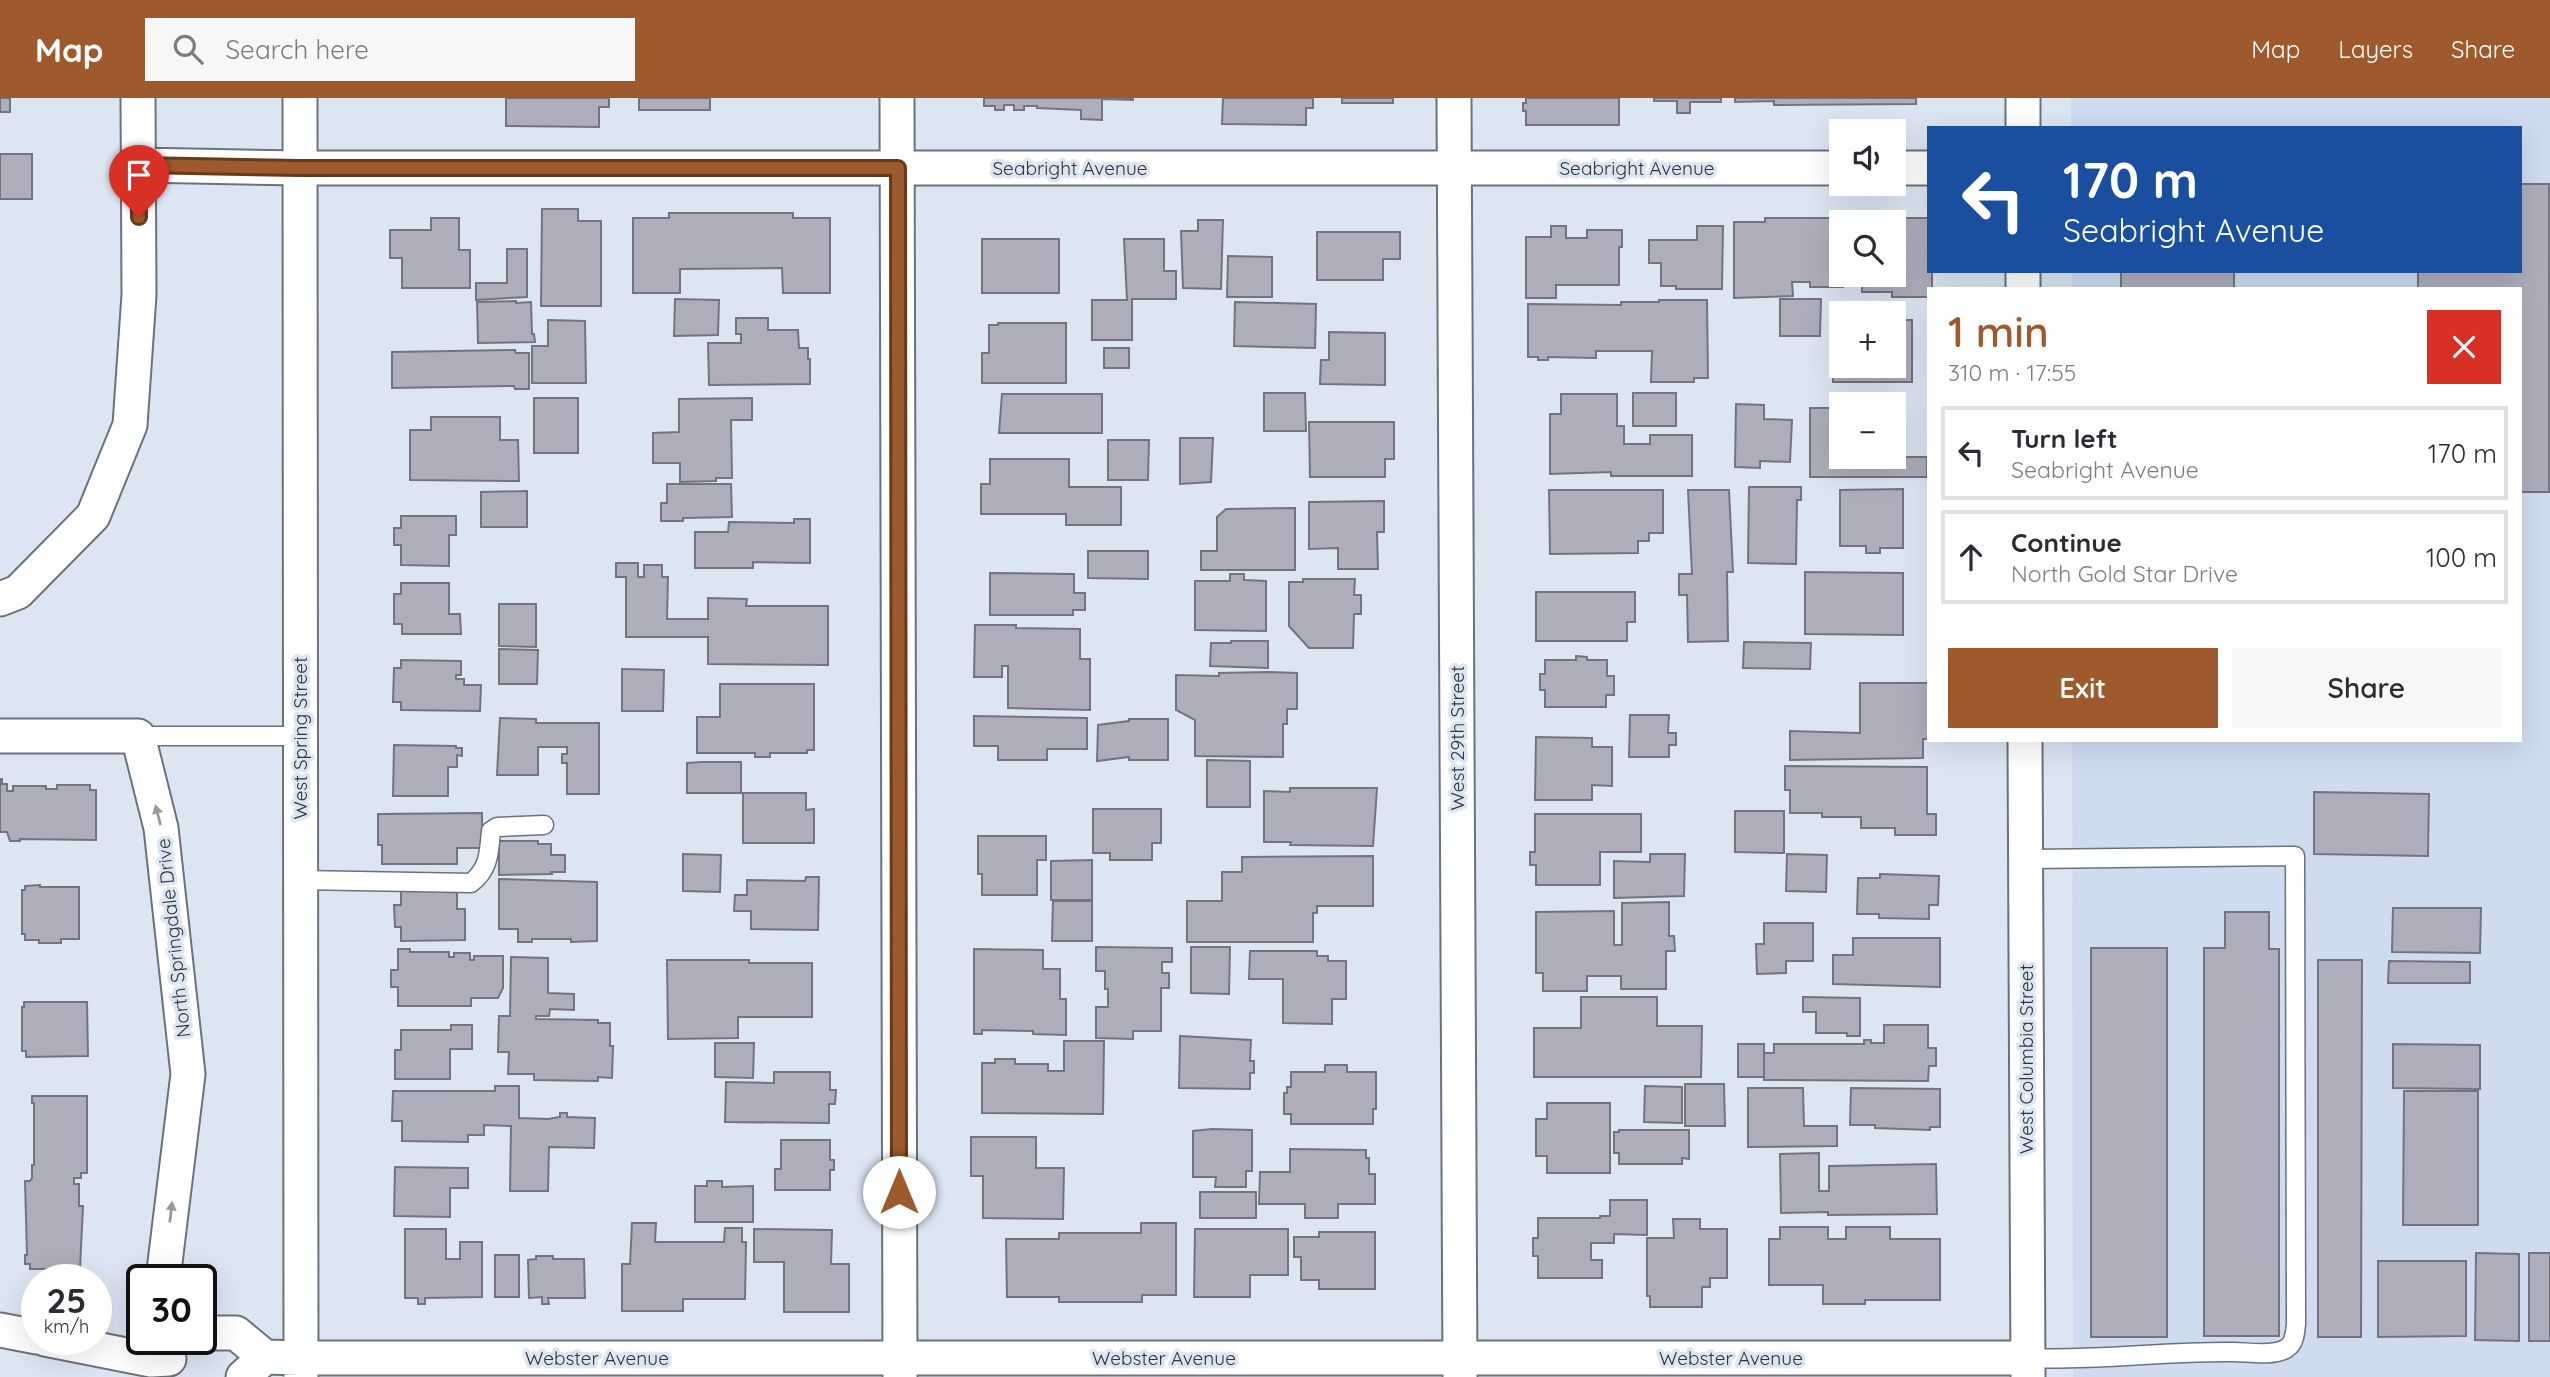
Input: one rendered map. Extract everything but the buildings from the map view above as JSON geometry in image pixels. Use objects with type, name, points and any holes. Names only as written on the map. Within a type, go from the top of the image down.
[{"type":"street","points":[[0,599],[18,592],[93,516],[130,425],[139,295],[138,98]]},
{"type":"street","name":"West Spring Street","points":[[300,98],[301,1368]]},
{"type":"street","points":[[897,98],[900,1368]]},
{"type":"street","name":"West 29th Street","points":[[1454,98],[1460,1368]]},
{"type":"street","points":[[2022,98],[2023,126]]},
{"type":"street","name":"Seabright Avenue","points":[[138,165],[300,168],[1829,168]]},
{"type":"street","points":[[1906,168],[1927,168]]},
{"type":"street","points":[[0,736],[138,736]]},
{"type":"street","name":"North Springdale Drive","points":[[138,736],[161,828],[188,1074],[165,1264]]},
{"type":"street","name":"West Columbia Street","points":[[2025,742],[2028,1367]]},
{"type":"street","points":[[0,1330],[21,1334]]},
{"type":"street","points":[[217,1333],[236,1333],[254,1367]]},
{"type":"street","points":[[112,1350],[165,1359]]},
{"type":"street","name":"Webster Avenue","points":[[254,1367],[2028,1367]]},
{"type":"lane","points":[[138,736],[300,736]]},
{"type":"lane","points":[[300,880],[471,883],[482,874],[489,858],[491,831],[497,827],[544,825]]},
{"type":"lane","points":[[2026,859],[2295,856],[2294,1340],[2287,1349],[2275,1352],[2068,1360],[2028,1367]]},
{"type":"shaded area","points":[[2071,98],[2550,98],[2550,1377],[2073,1377],[2072,742],[2522,742],[2522,287],[2072,287],[2072,273],[2522,273],[2522,126],[2071,126]]},
{"type":"route","points":[[139,217],[138,165],[300,168],[898,168],[899,1192]]}]
